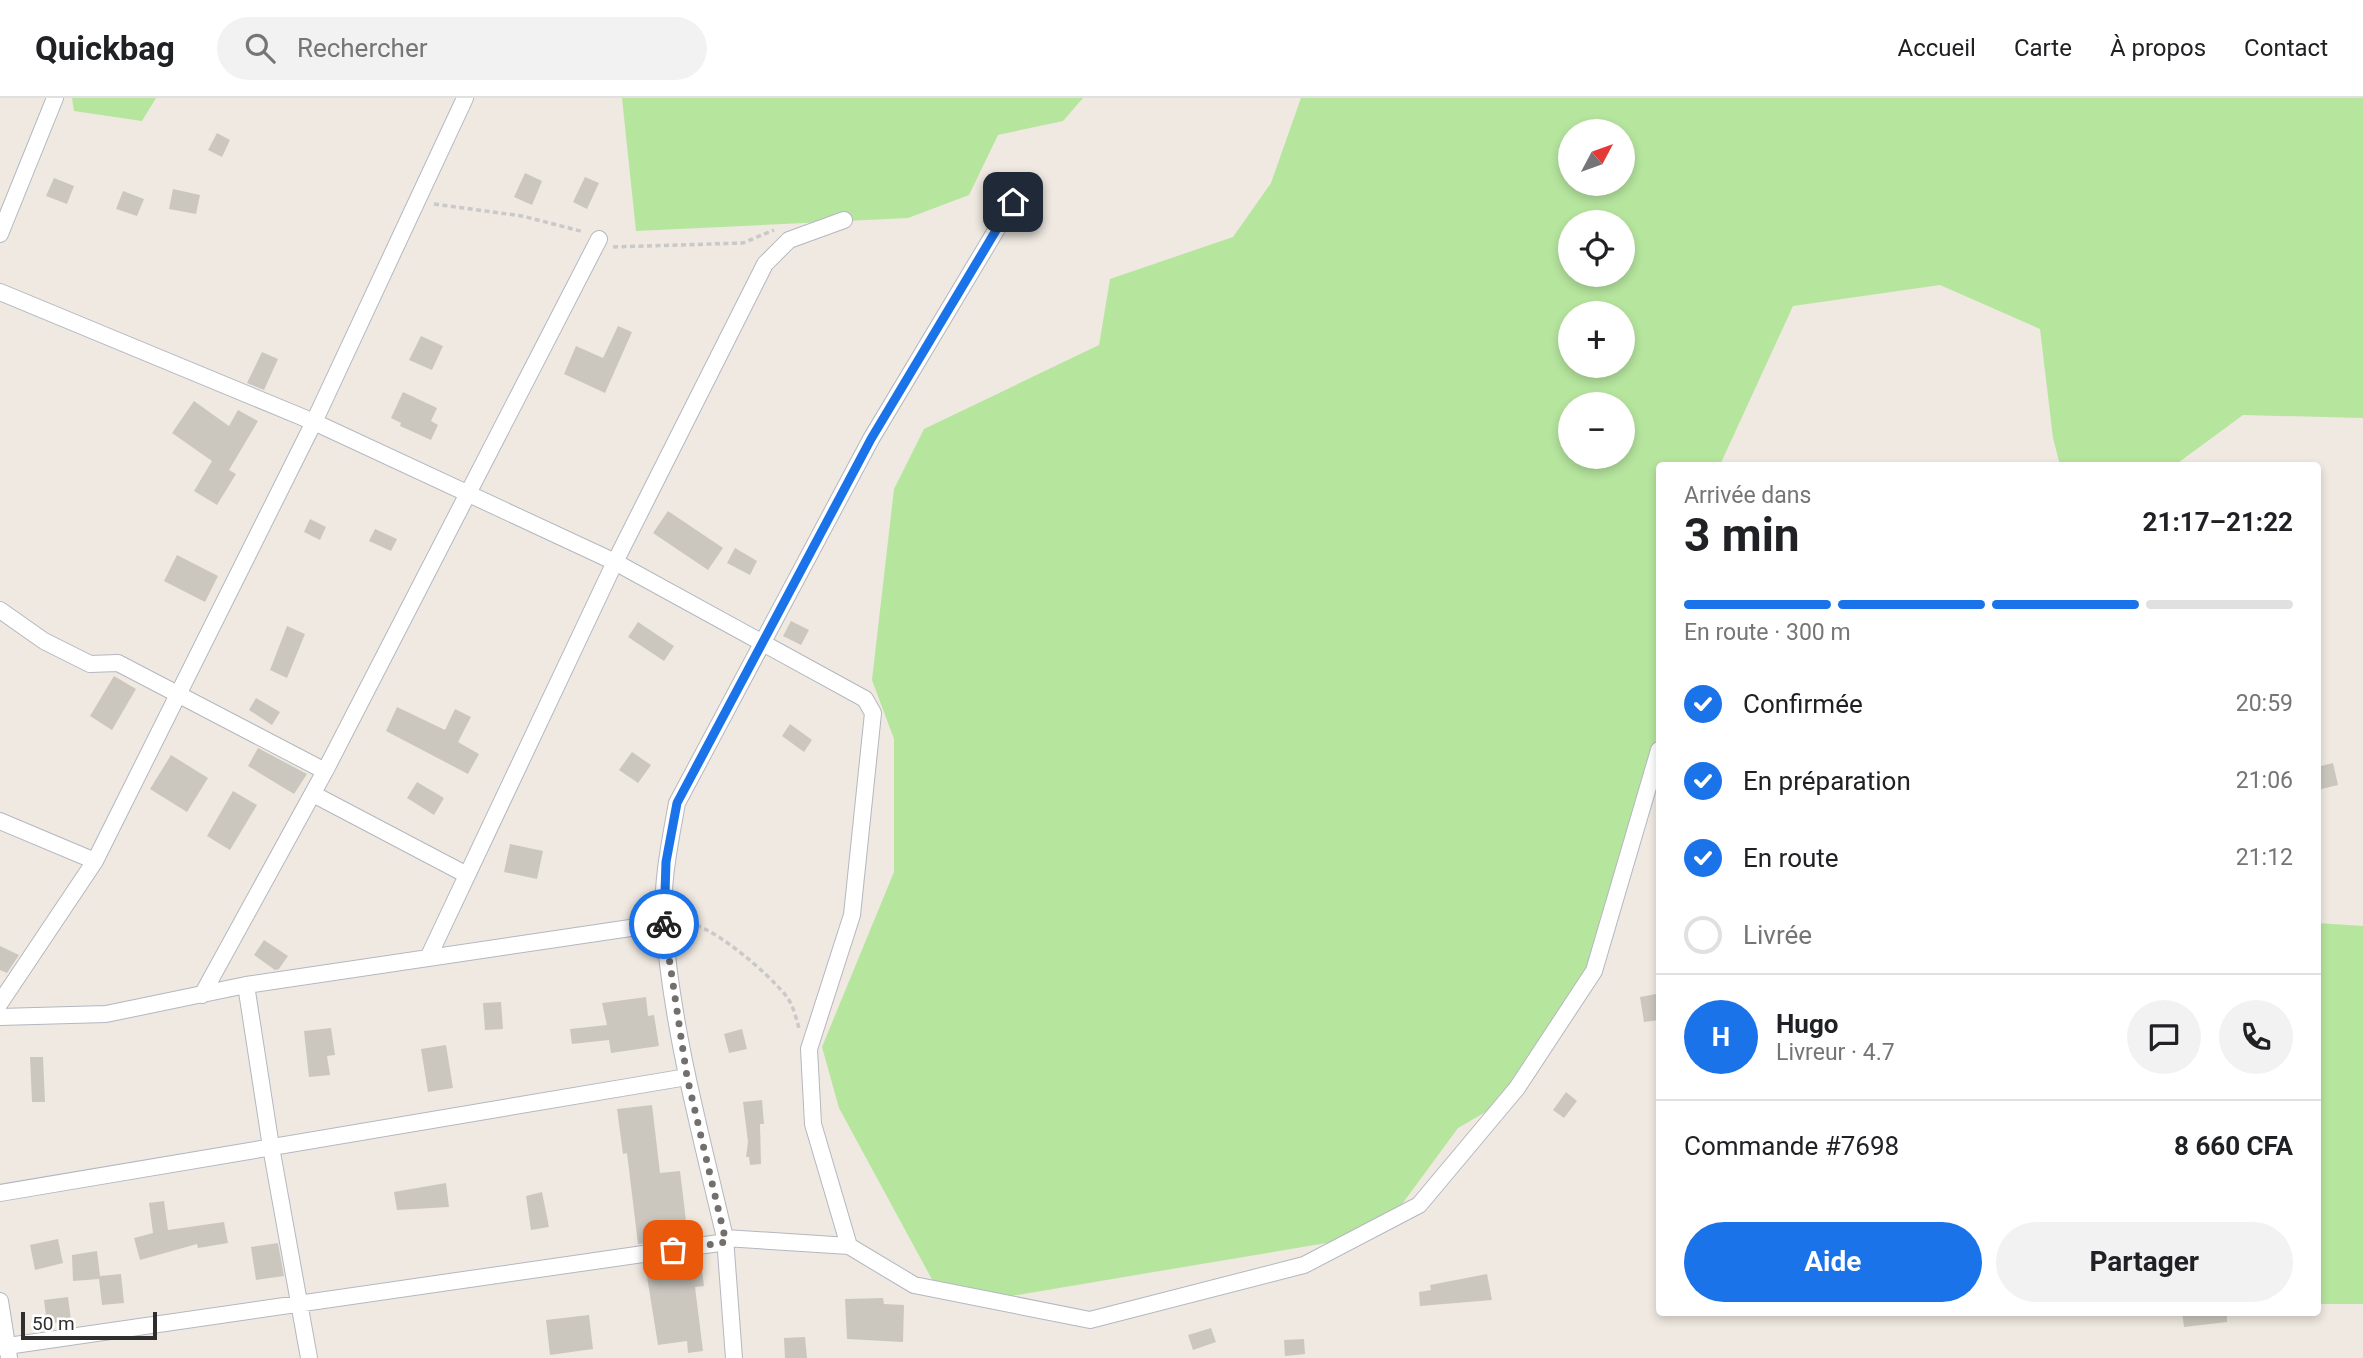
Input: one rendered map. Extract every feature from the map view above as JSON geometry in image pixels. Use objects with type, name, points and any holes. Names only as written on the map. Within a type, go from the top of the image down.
[{"type":"street","points":[[0,234],[55,98]]},
{"type":"street","points":[[0,1003],[95,861],[180,696],[314,422],[465,98]]},
{"type":"street","points":[[734,1358],[726,1240],[687,1077],[664,923],[666,862],[677,803],[871,439],[1013,202]]},
{"type":"street","points":[[428,958],[615,562],[765,264],[789,240],[844,220]]},
{"type":"street","points":[[202,995],[313,794],[599,239]]},
{"type":"street","points":[[0,292],[314,422],[615,562],[762,640],[865,699],[873,713],[852,915],[809,1049],[813,1124],[849,1246]]},
{"type":"street","points":[[0,610],[44,641],[90,664],[118,663],[325,771]]},
{"type":"street","points":[[0,1301],[5,1350],[726,1240],[849,1246],[914,1285],[1090,1320],[1304,1265],[1419,1205],[1517,1088],[1594,971],[1656,760]]},
{"type":"street","points":[[313,794],[467,875]]},
{"type":"street","points":[[0,821],[95,861]]},
{"type":"street","points":[[0,1017],[106,1014],[246,985],[664,923]]},
{"type":"street","points":[[246,985],[271,1147],[309,1358]]},
{"type":"street","points":[[0,1193],[687,1077]]},
{"type":"path","points":[[417,202],[522,216],[582,231],[614,247],[743,243],[781,227]]},
{"type":"path","points":[[664,923],[684,920],[701,927],[757,965],[789,999],[809,1049]]},
{"type":"green space","points":[[72,98],[156,98],[142,121],[74,111]]},
{"type":"green space","points":[[622,98],[1083,98],[1063,121],[998,135],[969,195],[908,218],[636,231]]},
{"type":"green space","points":[[1301,98],[2363,98],[2363,418],[2243,415],[2179,462],[2059,462],[2053,438],[2040,329],[1940,285],[1793,306],[1721,462],[1656,462],[1656,775],[1613,937],[1501,1103],[1458,1128],[1380,1234],[999,1298],[935,1285],[839,1108],[822,1047],[894,872],[894,739],[872,680],[894,489],[924,429],[1099,345],[1110,279],[1233,237],[1271,183]]},
{"type":"green space","points":[[2321,923],[2363,926],[2363,1304],[2321,1304]]},
{"type":"building","points":[[217,133],[230,140],[222,157],[208,150]]},
{"type":"building","points":[[525,173],[542,181],[532,205],[514,197]]},
{"type":"building","points":[[585,177],[599,183],[587,209],[573,202]]},
{"type":"building","points":[[54,178],[74,186],[67,204],[46,196]]},
{"type":"building","points":[[173,189],[200,195],[196,214],[169,209]]},
{"type":"building","points":[[123,191],[144,199],[137,216],[116,209]]},
{"type":"building","points":[[618,326],[632,332],[605,393],[564,374],[576,346],[603,358]]},
{"type":"building","points":[[421,336],[443,346],[432,370],[409,360]]},
{"type":"building","points":[[262,352],[278,359],[264,390],[247,383]]},
{"type":"building","points":[[403,392],[437,408],[431,421],[438,425],[431,440],[400,426],[401,423],[391,418]]},
{"type":"building","points":[[194,401],[229,426],[238,410],[258,421],[229,470],[236,474],[217,505],[194,491],[212,461],[172,433]]},
{"type":"building","points":[[668,511],[723,548],[708,570],[653,533]]},
{"type":"building","points":[[310,519],[326,527],[320,540],[304,532]]},
{"type":"building","points":[[375,529],[397,539],[391,551],[369,541]]},
{"type":"building","points":[[735,548],[757,561],[750,575],[727,563]]},
{"type":"building","points":[[177,555],[218,576],[205,602],[164,581]]},
{"type":"building","points":[[791,621],[809,630],[801,645],[783,636]]},
{"type":"building","points":[[638,622],[674,646],[664,661],[628,637]]},
{"type":"building","points":[[287,626],[305,634],[287,678],[270,670]]},
{"type":"building","points":[[114,676],[136,689],[112,730],[90,716]]},
{"type":"building","points":[[256,698],[280,712],[272,725],[249,710]]},
{"type":"building","points":[[397,707],[445,730],[455,709],[471,717],[458,742],[479,754],[468,774],[386,731]]},
{"type":"building","points":[[790,724],[812,740],[804,752],[782,736]]},
{"type":"building","points":[[258,748],[307,774],[294,794],[248,766]]},
{"type":"building","points":[[632,752],[651,765],[638,783],[619,770]]},
{"type":"building","points":[[171,755],[208,778],[187,812],[150,789]]},
{"type":"building","points":[[2333,763],[2338,785],[2321,789],[2321,766]]},
{"type":"building","points":[[417,782],[444,798],[434,815],[407,798]]},
{"type":"building","points":[[233,791],[257,805],[230,850],[207,836]]},
{"type":"building","points":[[510,844],[543,851],[537,879],[504,872]]},
{"type":"building","points":[[264,940],[288,956],[279,969],[275,970],[254,955]]},
{"type":"building","points":[[0,946],[19,955],[7,973],[0,970]]},
{"type":"building","points":[[1656,994],[1656,1020],[1644,1022],[1640,997]]},
{"type":"building","points":[[646,997],[648,1016],[654,1015],[659,1046],[611,1053],[609,1040],[572,1044],[570,1029],[607,1025],[602,1003]]},
{"type":"building","points":[[501,1002],[503,1029],[485,1030],[483,1003]]},
{"type":"building","points":[[331,1028],[335,1055],[327,1056],[330,1075],[309,1077],[304,1031]]},
{"type":"building","points":[[742,1029],[747,1049],[729,1053],[724,1034]]},
{"type":"building","points":[[446,1045],[453,1088],[428,1092],[421,1049]]},
{"type":"building","points":[[30,1057],[43,1057],[45,1102],[32,1102]]},
{"type":"building","points":[[1566,1092],[1577,1101],[1564,1118],[1553,1110]]},
{"type":"building","points":[[762,1100],[764,1124],[760,1124],[761,1164],[750,1165],[749,1157],[746,1157],[748,1142],[743,1102]]},
{"type":"building","points":[[652,1105],[660,1173],[680,1171],[688,1237],[638,1244],[627,1153],[623,1154],[617,1109]]},
{"type":"building","points":[[446,1183],[449,1207],[397,1210],[394,1192]]},
{"type":"building","points":[[542,1192],[549,1227],[531,1230],[526,1196]]},
{"type":"building","points":[[164,1201],[168,1230],[224,1222],[228,1243],[198,1248],[197,1244],[140,1260],[134,1238],[153,1233],[149,1203]]},
{"type":"building","points":[[58,1239],[63,1263],[35,1270],[30,1245]]},
{"type":"building","points":[[278,1243],[284,1276],[256,1280],[251,1247]]},
{"type":"building","points":[[97,1251],[100,1276],[121,1274],[124,1303],[102,1305],[99,1279],[73,1281],[72,1255]]},
{"type":"building","points":[[691,1258],[692,1264],[701,1263],[704,1286],[695,1287],[703,1351],[688,1353],[687,1341],[658,1345],[645,1264]]},
{"type":"building","points":[[1487,1274],[1492,1300],[1420,1306],[1419,1292],[1431,1290],[1430,1285]]},
{"type":"building","points":[[68,1297],[71,1320],[47,1324],[44,1300]]},
{"type":"building","points":[[883,1298],[884,1304],[904,1305],[903,1342],[847,1339],[845,1299]]},
{"type":"building","points":[[589,1315],[593,1349],[550,1355],[546,1320]]},
{"type":"building","points":[[2183,1316],[2227,1316],[2227,1322],[2184,1327]]},
{"type":"building","points":[[1211,1328],[1216,1342],[1193,1350],[1188,1335]]},
{"type":"building","points":[[805,1337],[807,1358],[785,1358],[784,1338]]},
{"type":"building","points":[[1304,1339],[1305,1354],[1285,1356],[1284,1340]]},
{"type":"way so far","points":[[664,924],[687,1077],[726,1242],[673,1250]]},
{"type":"route","points":[[664,924],[666,862],[677,803],[871,439],[1013,202]]}]
